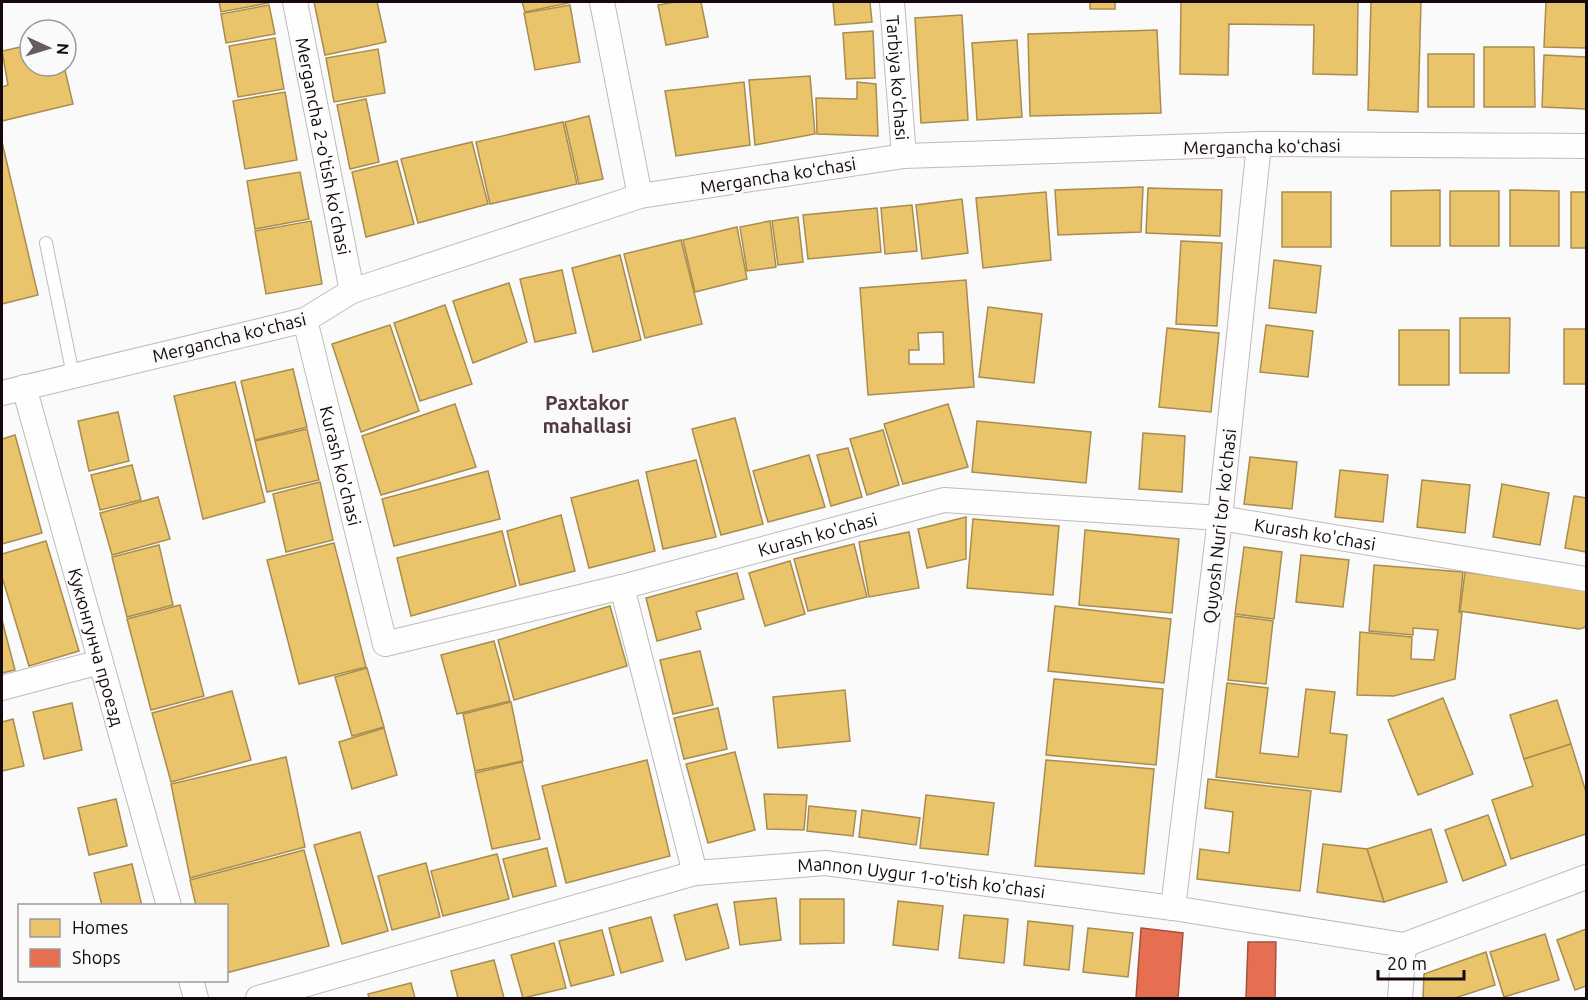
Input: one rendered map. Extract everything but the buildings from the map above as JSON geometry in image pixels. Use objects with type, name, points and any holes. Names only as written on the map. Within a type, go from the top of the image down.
[{"type":"street","name":"Mergancha 2-o'tish ko'chasi","points":[[295,2],[352,291]]},
{"type":"street","points":[[602,2],[640,196]]},
{"type":"street","name":"Tarbiya ko'chasi","points":[[892,2],[904,156]]},
{"type":"street","name":"Mergancha koʻchasi","points":[[13,390],[305,320],[352,291],[640,196],[904,156],[1259,144],[1587,146]]},
{"type":"street","name":"Quyosh Nuri tor koʻchasi","points":[[1173,908],[1220,518],[1259,144]]},
{"type":"street","name":"Kurash ko'chasi","points":[[305,320],[385,644],[622,587],[944,500],[1220,518],[1587,579]]},
{"type":"street","name":"Кукюнгунча проезд","points":[[13,390],[100,662],[169,904]]},
{"type":"street","points":[[622,587],[695,873]]},
{"type":"street","points":[[2,688],[100,662]]},
{"type":"street","name":"Mannon Uygur 1-o'tish ko'chasi","points":[[258,999],[695,873],[825,863],[1173,908],[1404,945],[1587,877]]},
{"type":"street","points":[[1400,999],[1404,945]]},
{"type":"street","points":[[191,982],[196,999]]},
{"type":"lane","points":[[46,243],[74,375]]},
{"type":"district","name":"Paxtakor mahallasi","points":[[587,414]]}]
